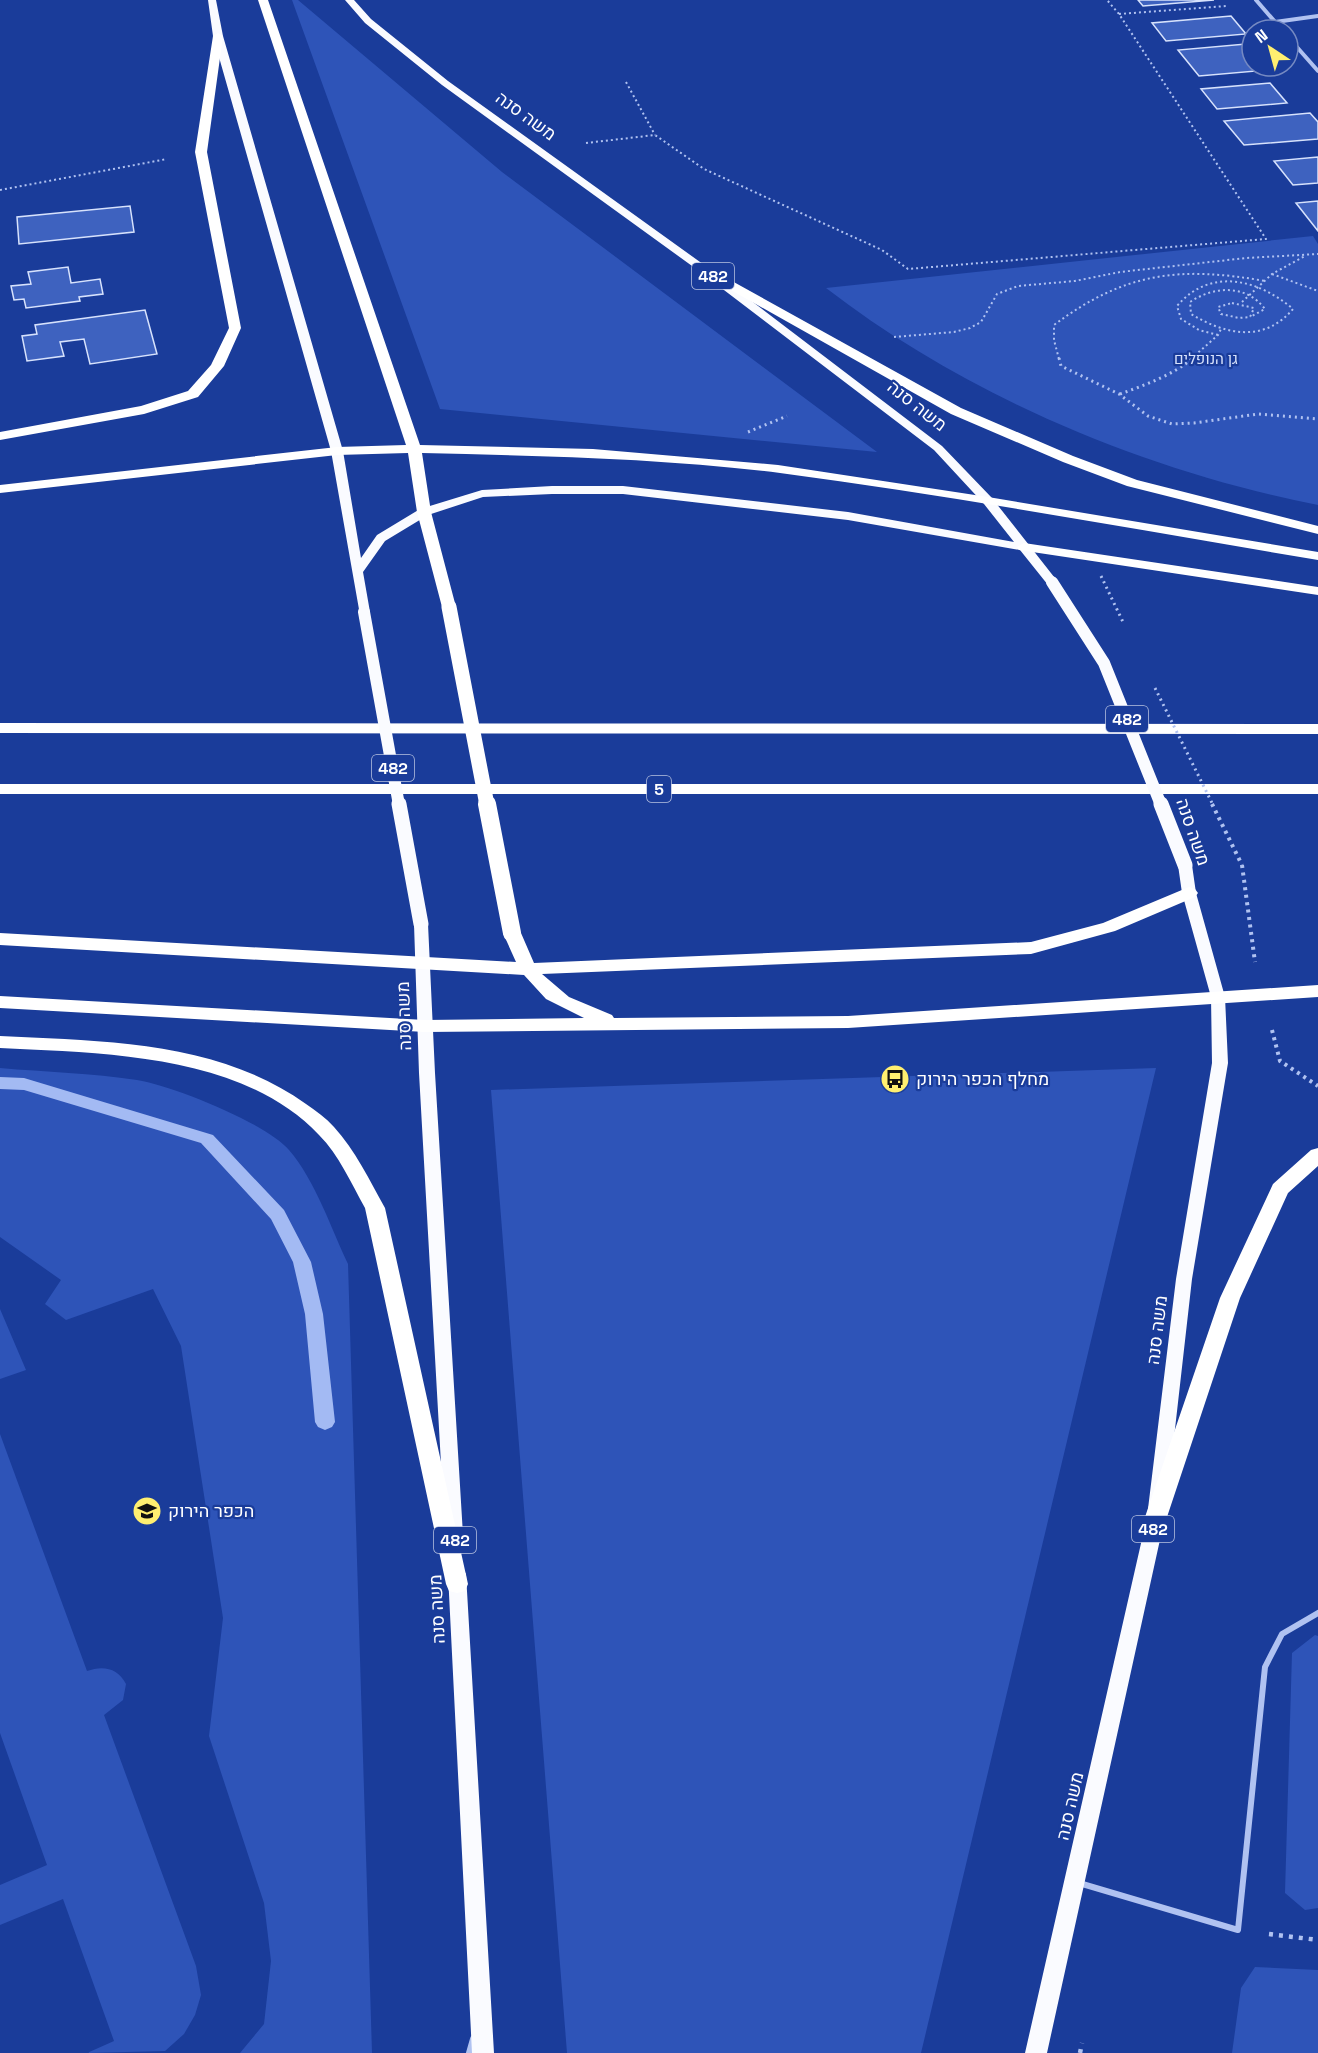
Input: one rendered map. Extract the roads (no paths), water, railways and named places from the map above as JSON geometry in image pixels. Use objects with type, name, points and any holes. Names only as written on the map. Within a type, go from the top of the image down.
[{"type":"highway","points":[[263,0],[414,449],[424,513],[449,607],[512,933],[528,969],[553,996],[580,1012],[628,1025]]},
{"type":"highway","points":[[0,436],[144,410],[193,394],[217,366],[235,328],[201,152],[218,36]]},
{"type":"highway","points":[[704,269],[956,411],[1068,459],[1132,483],[1318,530]]},
{"type":"highway","points":[[0,489],[337,451],[414,449],[593,453],[755,467],[988,501],[1318,556]]},
{"type":"highway","points":[[1024,547],[1318,591]]},
{"type":"highway","points":[[0,728],[1318,729]]},
{"type":"highway","name":"5","points":[[0,789],[1318,789]]},
{"type":"highway","points":[[0,939],[528,969],[1031,948],[1108,927],[1189,893]]},
{"type":"highway","points":[[0,1002],[425,1026],[628,1025],[848,1022],[1318,991]]},
{"type":"highway","points":[[0,1042],[133,1049],[186,1059],[240,1075],[288,1101],[322,1125],[375,1208],[457,1584]]},
{"type":"highway","points":[[1156,1517],[1230,1298],[1280,1189],[1318,1155]]},
{"type":"main road","name":"משה סנה","points":[[212,0],[218,36],[337,451],[421,924],[483,2053]]},
{"type":"main road","name":"משה סנה","points":[[349,0],[368,21],[436,76],[634,222],[704,269],[938,448],[988,501],[1052,582],[1104,663],[1185,865],[1189,893],[1218,997],[1220,1063],[1184,1279],[1156,1517],[1036,2053]]},
{"type":"main road","points":[[358,571],[381,538],[424,513],[482,494],[623,490],[848,516],[1024,547]]},
{"type":"street","points":[[1257,2],[1271,18]]},
{"type":"street","points":[[1300,19],[1318,16]]},
{"type":"street","points":[[1300,51],[1318,71]]},
{"type":"street","points":[[470,2053],[480,2009]]},
{"type":"lane","points":[[1075,1882],[1239,1930],[1265,1667],[1282,1634],[1318,1613]]},
{"type":"waterway","points":[[0,1083],[24,1084],[207,1139],[278,1215],[302,1262],[314,1314],[325,1422]]},
{"type":"place","name":"מחלף הכפר הירוק","points":[[895,1079]]},
{"type":"place","name":"הכפר הירוק","points":[[147,1511]]},
{"type":"park label","name":"גן הנופלים","points":[[1206,359]]}]
